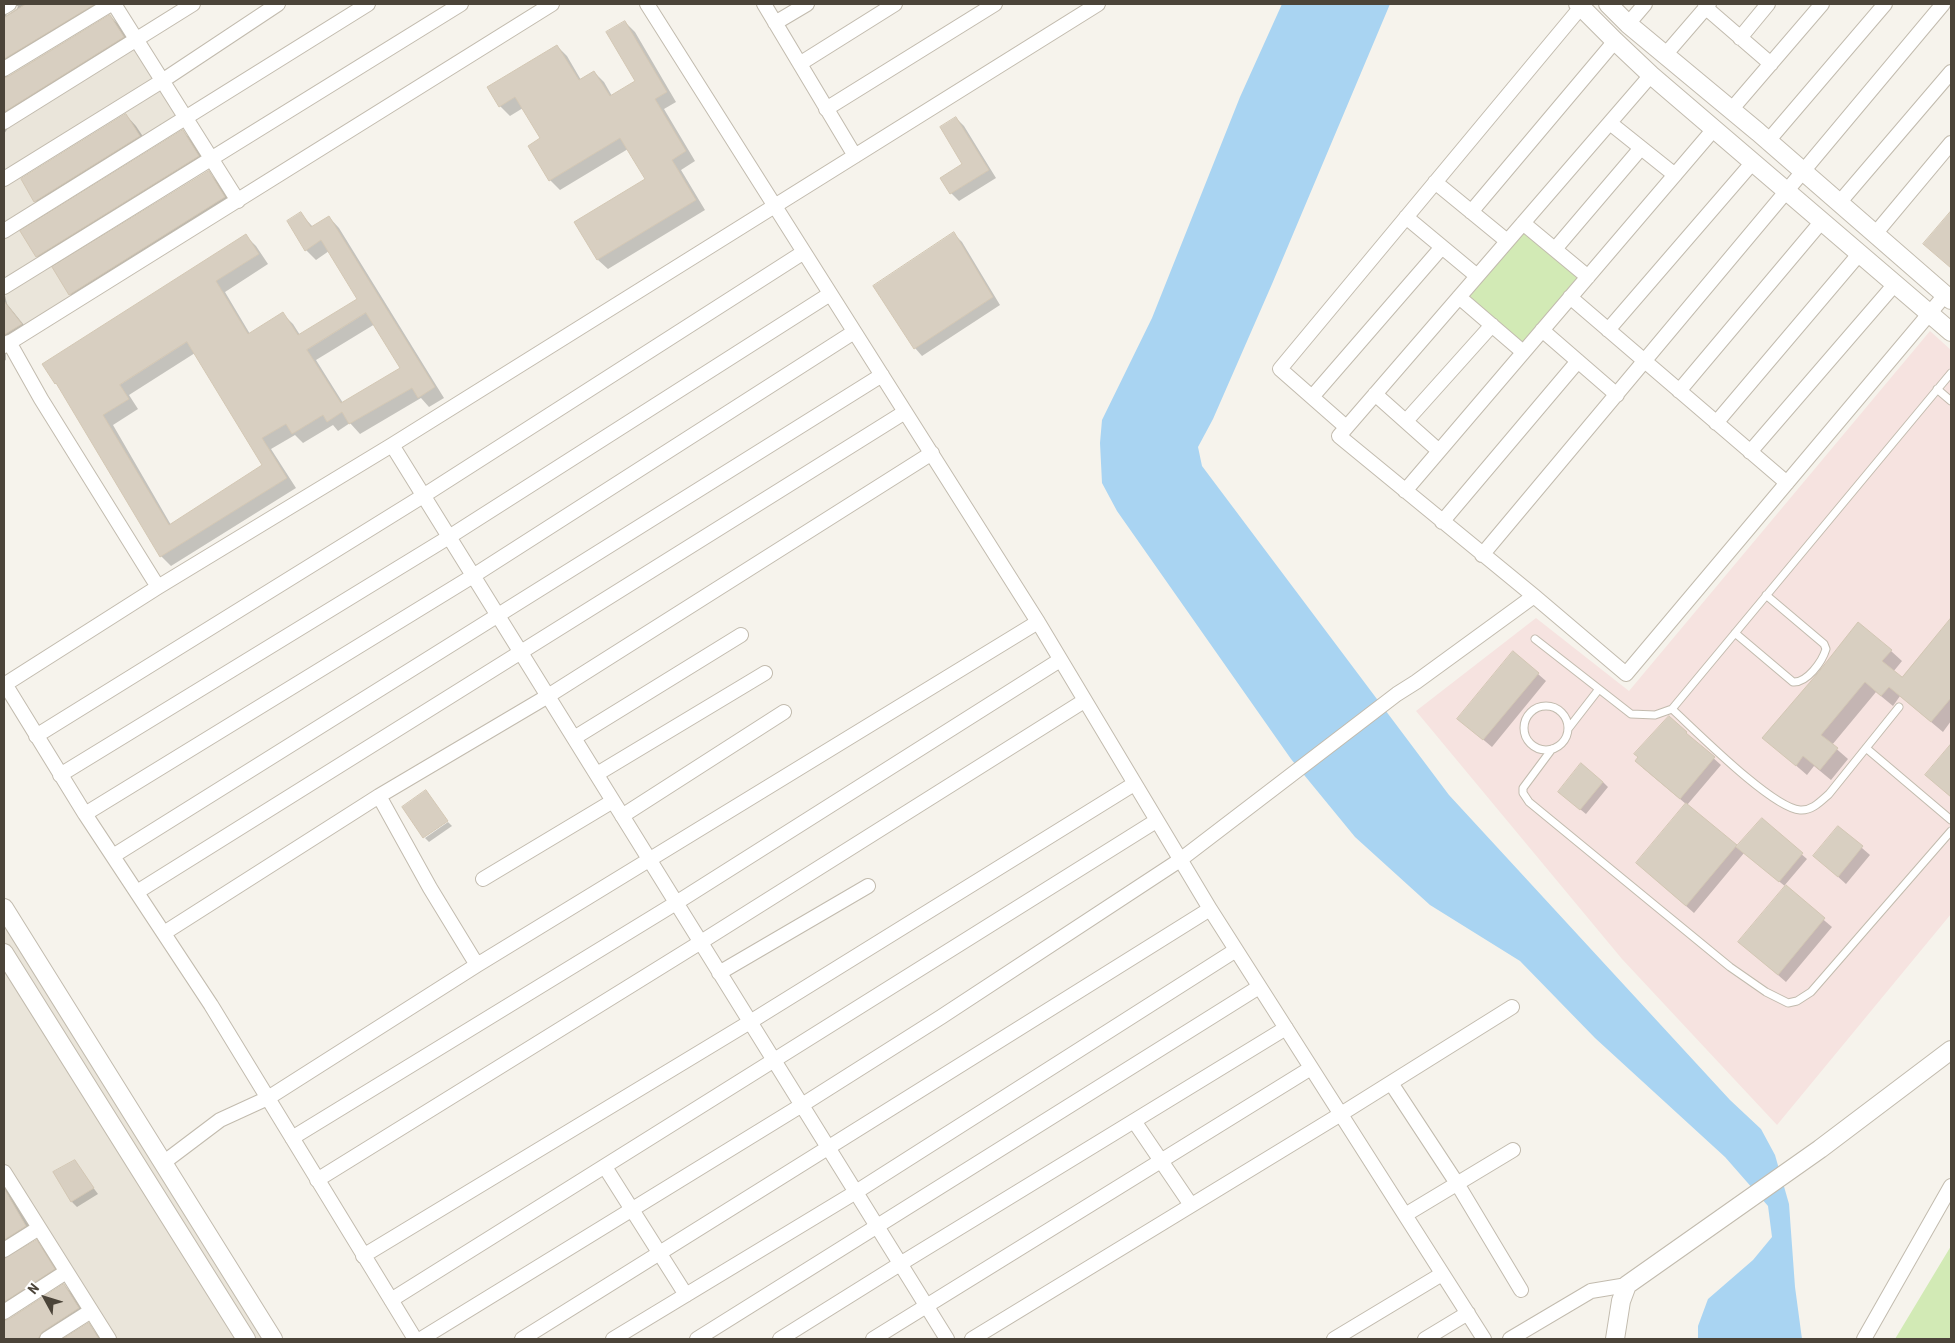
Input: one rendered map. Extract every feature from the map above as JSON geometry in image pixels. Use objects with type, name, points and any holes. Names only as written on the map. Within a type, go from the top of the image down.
[{"type":"street","points":[[4,7],[9,4]]},
{"type":"street","points":[[4,69],[112,4],[137,40],[238,202]]},
{"type":"street","points":[[4,122],[193,4]]},
{"type":"street","points":[[4,180],[162,81],[278,4]]},
{"type":"street","points":[[4,231],[368,4]]},
{"type":"street","points":[[4,287],[461,4]]},
{"type":"street","points":[[158,587],[7,344],[238,202],[552,4]]},
{"type":"street","points":[[647,4],[1038,622],[1210,909],[1484,1339]]},
{"type":"street","points":[[764,4],[855,156]]},
{"type":"street","points":[[775,23],[807,4]]},
{"type":"street","points":[[801,64],[895,4]]},
{"type":"street","points":[[826,109],[995,4]]},
{"type":"street","points":[[415,1339],[211,1004],[85,814],[4,685],[158,587],[392,445],[773,205],[1098,4]]},
{"type":"street","points":[[1608,4],[1628,24],[1768,141],[1948,298],[1930,314],[1626,674],[1339,436],[1651,75]]},
{"type":"street","points":[[1628,24],[1645,4]]},
{"type":"street","points":[[1740,38],[1768,4]]},
{"type":"street","points":[[1731,110],[1822,4]]},
{"type":"street","points":[[1768,141],[1885,4]]},
{"type":"street","points":[[1346,427],[1280,369],[1580,6],[1651,75],[1951,332]]},
{"type":"street","points":[[1665,55],[1707,6],[1740,38],[1771,64]]},
{"type":"street","points":[[1482,555],[1944,6]]},
{"type":"street","points":[[1471,212],[1615,41]]},
{"type":"street","points":[[1839,203],[1951,72]]},
{"type":"street","points":[[1610,123],[1674,175]]},
{"type":"street","points":[[1405,491],[1714,129]]},
{"type":"street","points":[[1875,234],[1951,144]]},
{"type":"street","points":[[1555,250],[1641,148]]},
{"type":"street","points":[[1608,330],[1753,162]]},
{"type":"street","points":[[1436,182],[1507,241]]},
{"type":"street","points":[[1406,217],[1477,276]]},
{"type":"street","points":[[1679,391],[1822,221]]},
{"type":"street","points":[[1523,223],[1588,277]]},
{"type":"street","points":[[1312,397],[1442,247]]},
{"type":"street","points":[[36,736],[423,496],[804,252]]},
{"type":"street","points":[[1716,423],[1860,254]]},
{"type":"street","points":[[1910,296],[1925,277]]},
{"type":"street","points":[[1750,452],[1895,284]]},
{"type":"street","points":[[60,775],[449,537],[830,294]]},
{"type":"street","points":[[1459,297],[1524,352]]},
{"type":"street","points":[[1570,297],[1787,483]]},
{"type":"street","points":[[1406,421],[1492,325]]},
{"type":"street","points":[[1542,330],[1617,395]]},
{"type":"street","points":[[85,814],[473,576],[854,332]]},
{"type":"street","points":[[1442,522],[1578,362]]},
{"type":"street","points":[[113,856],[882,375]]},
{"type":"street","points":[[1375,394],[1439,451]]},
{"type":"street","points":[[137,892],[905,412]]},
{"type":"street","points":[[392,445],[947,1339]]},
{"type":"street","points":[[164,933],[379,796],[548,696],[932,453]]},
{"type":"street","points":[[421,1339],[802,1105],[941,1017],[1180,860],[1397,694],[1534,596]]},
{"type":"street","points":[[162,1163],[220,1120],[268,1098],[477,965],[1038,622]]},
{"type":"street","points":[[574,738],[741,635]]},
{"type":"street","points":[[292,1138],[676,903],[1060,660]]},
{"type":"street","points":[[597,774],[765,673]]},
{"type":"street","points":[[317,1180],[701,942],[1084,701]]},
{"type":"street","points":[[622,816],[784,712]]},
{"type":"street","points":[[363,1256],[750,1022],[1134,784]]},
{"type":"street","points":[[379,796],[430,888],[477,965]]},
{"type":"street","points":[[483,879],[612,801]]},
{"type":"street","points":[[391,1300],[1156,821]]},
{"type":"street","points":[[720,972],[868,886]]},
{"type":"street","points":[[4,908],[273,1339]]},
{"type":"street","points":[[522,1339],[1210,909]]},
{"type":"street","points":[[613,1339],[856,1192],[1236,950]]},
{"type":"street","points":[[4,954],[246,1339]]},
{"type":"street","points":[[697,1339],[1260,987]]},
{"type":"street","points":[[972,1339],[1512,1007]]},
{"type":"street","points":[[780,1339],[1286,1028]]},
{"type":"street","points":[[1510,1339],[1591,1292],[1627,1285],[1820,1149],[1951,1050]]},
{"type":"street","points":[[873,1339],[1311,1068]]},
{"type":"street","points":[[1391,1082],[1458,1185],[1521,1290]]},
{"type":"street","points":[[1134,1121],[1192,1205]]},
{"type":"street","points":[[1405,1215],[1458,1185],[1513,1150]]},
{"type":"street","points":[[605,1167],[686,1295]]},
{"type":"street","points":[[4,1172],[8,1188],[39,1228],[109,1339]]},
{"type":"street","points":[[1864,1339],[1951,1186]]},
{"type":"street","points":[[4,1250],[39,1228]]},
{"type":"street","points":[[4,1312],[66,1272]]},
{"type":"street","points":[[1334,1339],[1442,1274]]},
{"type":"street","points":[[1615,1339],[1621,1301],[1627,1285]]},
{"type":"street","points":[[47,1339],[91,1311]]},
{"type":"street","points":[[1425,1339],[1468,1312]]},
{"type":"lane","points":[[1534,639],[1631,714],[1655,715],[1672,710],[1951,373]]},
{"type":"lane","points":[[1937,389],[1951,401]]},
{"type":"lane","points":[[1735,633],[1792,682],[1799,682],[1806,678],[1826,649],[1824,644],[1766,595]]},
{"type":"lane","points":[[1599,689],[1568,729],[1563,741],[1552,748],[1523,788],[1522,793],[1529,802],[1730,967],[1766,992],[1788,1002],[1797,1001],[1811,992],[1951,831]]},
{"type":"lane","points":[[1552,748],[1541,749],[1531,744],[1528,740],[1524,729],[1530,713],[1541,707],[1554,708],[1564,716],[1568,729]]},
{"type":"lane","points":[[1672,710],[1746,777],[1779,802],[1793,809],[1802,810],[1816,806],[1829,794],[1900,707]]},
{"type":"lane","points":[[1866,748],[1951,820]]},
{"type":"shaded area","points":[[4,4],[114,4],[231,201],[4,345]]},
{"type":"shaded area","points":[[1930,331],[1951,350],[1951,914],[1777,1125],[1622,959],[1416,711],[1536,618],[1629,691]]},
{"type":"shaded area","points":[[4,899],[275,1339],[4,1339]]},
{"type":"green space","points":[[1524,229],[1582,278],[1522,348],[1464,299]]},
{"type":"green space","points":[[1951,1246],[1951,1339],[1895,1339]]},
{"type":"water","points":[[1282,4],[1390,4],[1272,284],[1213,419],[1198,447],[1202,466],[1449,795],[1730,1100],[1761,1129],[1775,1155],[1789,1204],[1795,1287],[1802,1339],[1698,1339],[1698,1326],[1708,1299],[1753,1260],[1772,1237],[1768,1206],[1725,1157],[1595,1038],[1520,961],[1430,905],[1355,837],[1291,759],[1117,511],[1102,483],[1100,443],[1102,420],[1152,318],[1240,97]]},
{"type":"building","points":[[26,4],[95,4],[4,59],[4,18]]},
{"type":"building","points":[[110,15],[124,37],[4,112],[4,78]]},
{"type":"building","points":[[625,21],[667,92],[655,99],[686,151],[672,160],[696,200],[597,260],[574,222],[645,179],[620,138],[549,181],[528,146],[540,138],[515,97],[499,107],[487,87],[557,45],[579,80],[594,71],[610,96],[635,81],[606,32]]},
{"type":"building","points":[[126,114],[140,136],[34,202],[21,179]]},
{"type":"building","points":[[956,117],[989,170],[950,194],[940,178],[962,164],[940,127]]},
{"type":"building","points":[[183,130],[199,156],[36,257],[20,231]]},
{"type":"building","points":[[209,171],[225,197],[69,295],[52,267]]},
{"type":"building","points":[[1951,211],[1951,268],[1923,244]]},
{"type":"building","points":[[301,212],[311,227],[329,216],[435,387],[418,398],[412,388],[349,424],[342,412],[327,422],[323,415],[292,434],[286,424],[262,438],[287,478],[160,557],[56,383],[42,364],[246,234],[259,254],[216,281],[248,334],[283,312],[298,335],[357,299],[321,240],[305,251],[287,221]],"holes":[[[366,313],[400,368],[341,403],[307,350]],[[187,342],[262,465],[169,525],[103,415],[129,399],[120,385]]]},
{"type":"building","points":[[954,232],[993,297],[914,349],[873,286]]},
{"type":"building","points":[[4,301],[22,324],[4,335]]},
{"type":"building","points":[[1951,618],[1951,698],[1931,722],[1889,687],[1881,696],[1865,682],[1821,735],[1838,748],[1820,770],[1803,756],[1796,766],[1762,738],[1817,674],[1858,622],[1892,650],[1882,661],[1902,677]]},
{"type":"building","points":[[1513,651],[1539,673],[1483,740],[1457,719]]},
{"type":"building","points":[[1669,716],[1715,757],[1680,799],[1635,761],[1638,757],[1634,754]]},
{"type":"building","points":[[1951,744],[1951,797],[1925,775]]},
{"type":"building","points":[[1581,763],[1603,782],[1580,810],[1558,792]]},
{"type":"building","points":[[426,790],[448,821],[423,838],[402,807]]},
{"type":"building","points":[[1686,803],[1737,845],[1686,906],[1636,863]]},
{"type":"building","points":[[1762,818],[1803,853],[1779,882],[1736,847]]},
{"type":"building","points":[[1838,826],[1863,846],[1838,877],[1813,856]]},
{"type":"building","points":[[1786,885],[1825,918],[1778,975],[1738,942]]},
{"type":"building","points":[[75,1160],[94,1188],[71,1202],[53,1172]]},
{"type":"building","points":[[4,1188],[26,1226],[4,1240]]},
{"type":"building","points":[[37,1240],[55,1269],[4,1302],[4,1259]]},
{"type":"building","points":[[64,1284],[79,1308],[42,1332],[38,1339],[4,1339],[4,1321]]},
{"type":"building","points":[[89,1323],[99,1339],[63,1339]]}]
